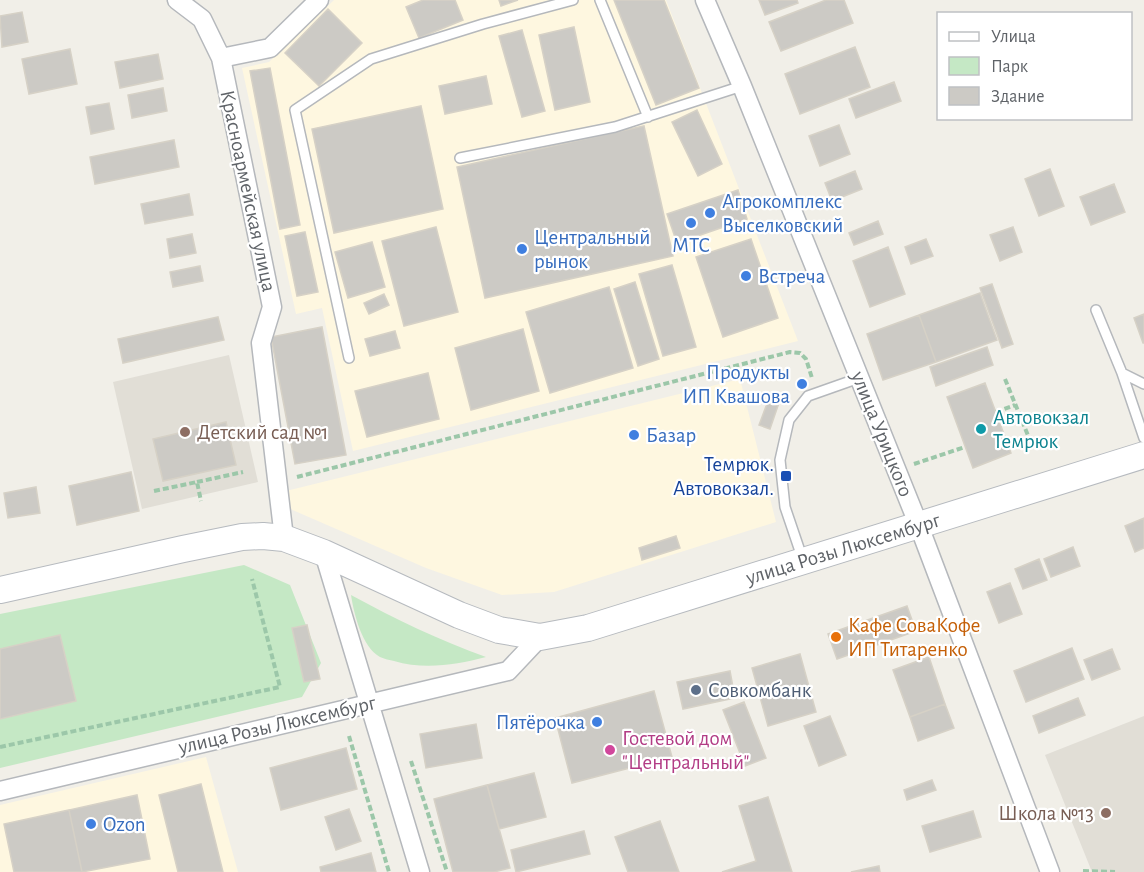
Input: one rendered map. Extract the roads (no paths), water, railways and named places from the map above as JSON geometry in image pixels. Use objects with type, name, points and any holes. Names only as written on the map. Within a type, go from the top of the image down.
[{"type":"main road","name":"улица Розы Люксембург","points":[[0,590],[242,537],[284,538],[324,553],[459,615],[499,630],[540,637],[588,628],[1144,455]]},
{"type":"street","name":"Красноармейская улица","points":[[177,0],[202,19],[221,58],[272,307],[261,343],[284,538]]},
{"type":"street","points":[[221,58],[270,48],[319,0]]},
{"type":"street","name":"улица Урицкого","points":[[705,0],[742,86],[919,526],[1050,872]]},
{"type":"street","points":[[324,553],[420,872]]},
{"type":"street","name":"улица Розы Люксембург","points":[[0,791],[508,670],[540,637]]},
{"type":"lane","points":[[349,358],[295,110],[371,59],[483,24],[573,0]]},
{"type":"lane","points":[[600,0],[648,117]]},
{"type":"lane","points":[[460,158],[615,127],[742,86]]},
{"type":"lane","points":[[1096,310],[1122,373],[1144,438]]},
{"type":"lane","points":[[1122,373],[1144,384]]},
{"type":"lane","points":[[804,561],[785,507],[780,460],[789,420],[808,396],[859,378]]},
{"type":"place","name":"Агрокомплекс Выселковский","points":[[710,213]]},
{"type":"place","name":"МТС","points":[[691,223]]},
{"type":"place","name":"Центральный рынок","points":[[522,249]]},
{"type":"place","name":"Встреча","points":[[746,276]]},
{"type":"place","name":"Продукты ИП Квашова","points":[[802,384]]},
{"type":"place","name":"Автовокзал Темрюк","points":[[981,429]]},
{"type":"place","name":"Детский сад №1","points":[[185,432]]},
{"type":"place","name":"Базар","points":[[634,435]]},
{"type":"place","name":"Темрюк. Автовокзал.","points":[[786,476]]},
{"type":"place","name":"Кафе СоваКофе ИП Титаренко","points":[[836,637]]},
{"type":"place","name":"Совкомбанк","points":[[696,690]]},
{"type":"place","name":"Пятёрочка","points":[[597,722]]},
{"type":"place","name":"Гостевой дом \"Центральный\"","points":[[610,750]]},
{"type":"place","name":"Школа №13","points":[[1106,813]]},
{"type":"place","name":"Ozon","points":[[91,824]]}]
